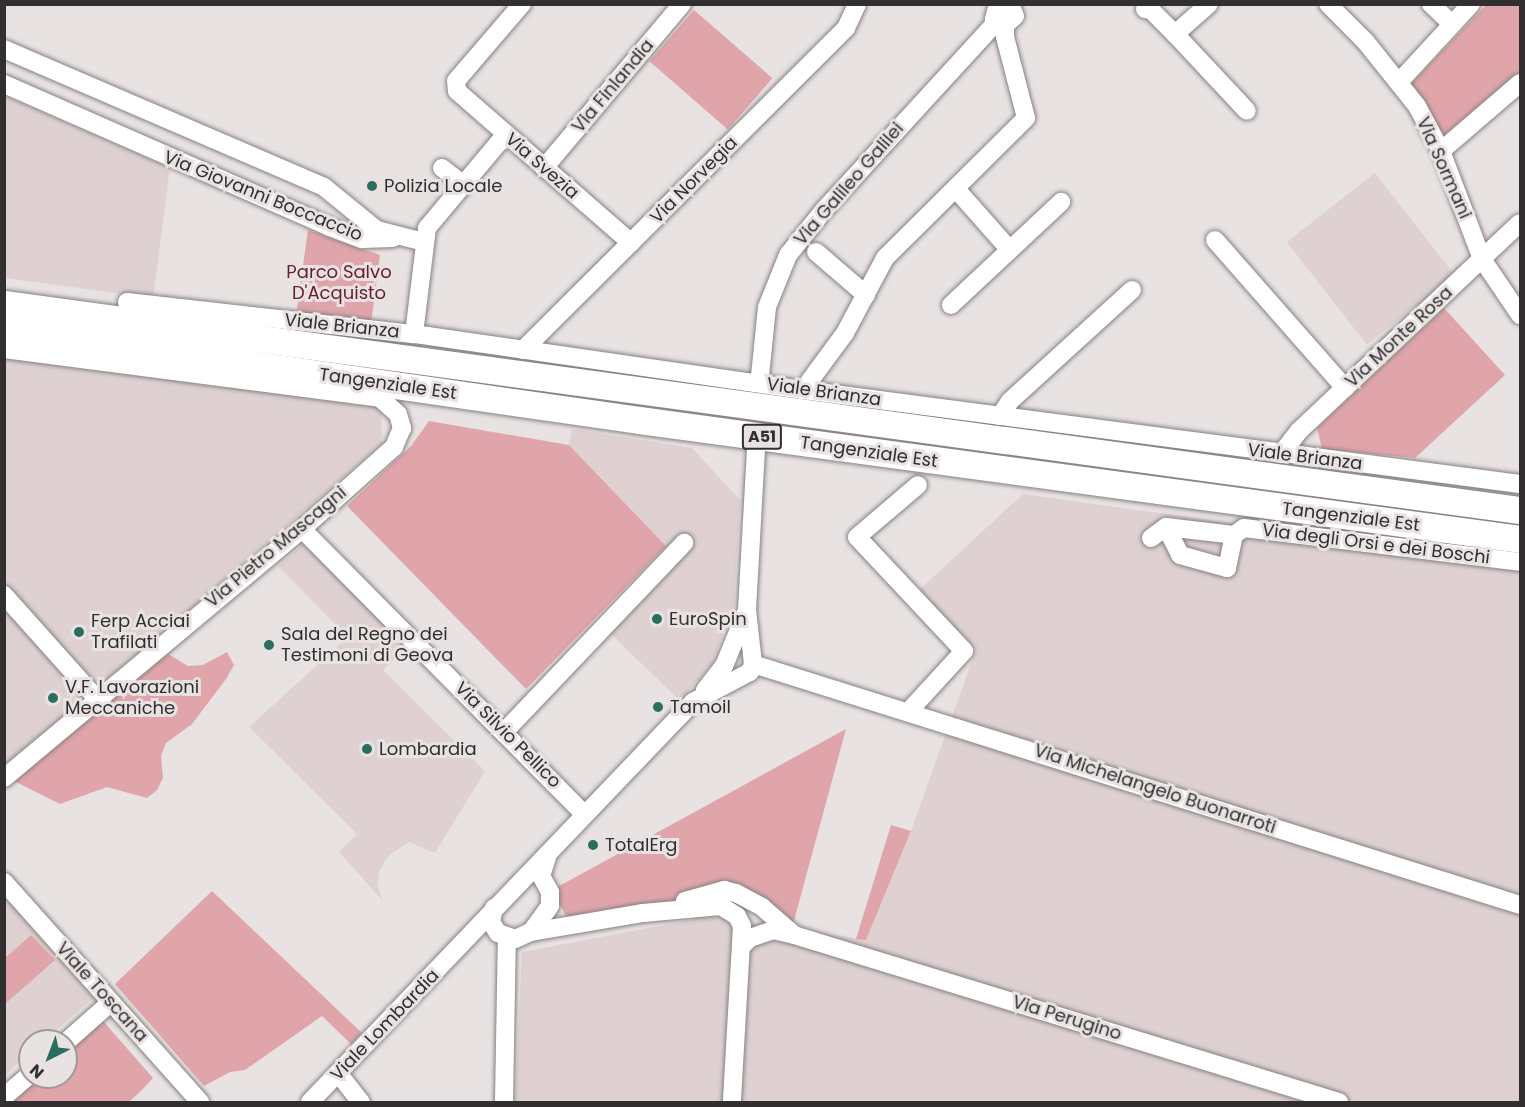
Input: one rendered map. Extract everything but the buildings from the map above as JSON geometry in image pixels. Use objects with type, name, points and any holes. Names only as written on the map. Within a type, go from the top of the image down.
[{"type":"highway","name":"Tangenziale Est","points":[[4,304],[1521,510]]},
{"type":"highway","name":"Tangenziale Est","points":[[4,329],[1377,521],[1521,539]]},
{"type":"highway","points":[[1377,521],[1521,544]]},
{"type":"street","name":"Via Svezia","points":[[522,4],[455,86],[506,135],[632,243]]},
{"type":"street","name":"Via Finlandia","points":[[544,168],[682,4]]},
{"type":"street","name":"Via Norvegia","points":[[523,350],[846,28],[857,4]]},
{"type":"street","points":[[1175,34],[1209,4]]},
{"type":"street","name":"Via Sormani","points":[[1328,4],[1399,82],[1441,151],[1482,259],[1521,315]]},
{"type":"street","points":[[1431,4],[1452,24]]},
{"type":"street","points":[[1399,82],[1471,4]]},
{"type":"street","points":[[1144,9],[1151,10],[1247,111]]},
{"type":"street","points":[[803,390],[826,362],[866,296],[885,258],[1026,118],[1000,11]]},
{"type":"street","name":"Via Galileo Galilei","points":[[760,376],[767,307],[788,255],[839,193],[1000,11]]},
{"type":"street","name":"Via Giovanni Boccaccio","points":[[4,49],[324,187],[347,202],[369,225],[399,238]]},
{"type":"street","points":[[47,103],[60,73]]},
{"type":"street","points":[[1441,151],[1521,83]]},
{"type":"street","name":"Via Giovanni Boccaccio","points":[[4,84],[330,227],[362,239],[399,238]]},
{"type":"street","points":[[414,334],[427,228],[506,135]]},
{"type":"street","points":[[442,168],[464,185]]},
{"type":"street","points":[[956,189],[1010,250]]},
{"type":"street","points":[[951,304],[1061,202]]},
{"type":"street","name":"Via Monte Rosa","points":[[1281,454],[1345,388],[1521,223]]},
{"type":"street","points":[[399,238],[424,242]]},
{"type":"street","points":[[1215,240],[1345,388]]},
{"type":"street","points":[[816,252],[866,296]]},
{"type":"street","points":[[1000,416],[1010,401],[1132,290]]},
{"type":"street","name":"Viale Brianza","points":[[127,302],[414,334],[803,390],[1521,484]]},
{"type":"street","name":"Via Pietro Mascagni","points":[[4,349],[380,398],[398,414],[402,428],[394,447],[302,529],[96,698],[4,778]]},
{"type":"street","points":[[739,665],[747,610],[756,450]]},
{"type":"street","points":[[909,711],[964,651],[857,537],[918,485]]},
{"type":"street","points":[[1151,538],[1166,528],[1180,555],[1227,568],[1234,535]]},
{"type":"street","name":"Via degli Orsi e dei Boschi","points":[[1166,528],[1234,535],[1244,528],[1521,562]]},
{"type":"street","name":"Via Silvio Pellico","points":[[302,529],[585,814]]},
{"type":"street","points":[[505,731],[684,543]]},
{"type":"street","points":[[4,595],[96,698]]},
{"type":"street","name":"Via Michelangelo Buonarroti","points":[[739,665],[789,675],[909,711],[1521,905]]},
{"type":"street","name":"Viale Lombardia","points":[[310,1102],[699,697],[739,665]]},
{"type":"street","name":"Viale Lombardia","points":[[550,852],[542,867],[543,882],[550,892],[550,906]]},
{"type":"street","points":[[522,880],[543,882]]},
{"type":"street","name":"Viale Toscana","points":[[4,882],[200,1102]]},
{"type":"street","name":"Via Perugino","points":[[643,913],[724,890],[762,907],[794,935]]},
{"type":"street","points":[[531,932],[550,906],[569,924]]},
{"type":"street","points":[[494,908],[491,922],[503,936],[504,1102]]},
{"type":"street","name":"Via Perugino","points":[[531,932],[643,913],[729,909],[742,926],[741,947]]},
{"type":"street","name":"Via Perugino","points":[[741,947],[750,938],[774,930],[794,935],[1336,1102]]},
{"type":"street","name":"Viale Lombardia","points":[[459,947],[480,934],[503,936],[531,932]]},
{"type":"street","points":[[732,1102],[741,947]]},
{"type":"street","points":[[78,1031],[111,1002]]},
{"type":"street","points":[[338,1073],[361,1102]]},
{"type":"street","points":[[4,1097],[18,1085]]},
{"type":"shaded area","points":[[5,96],[170,168],[153,298],[5,278]]},
{"type":"shaded area","points":[[1375,173],[1455,275],[1367,344],[1287,242]]},
{"type":"shaded area","points":[[5,358],[381,400],[382,443],[5,771]]},
{"type":"shaded area","points":[[572,429],[692,448],[740,500],[734,606],[712,663],[680,701],[607,630],[668,567],[657,556],[666,546],[569,445]]},
{"type":"shaded area","points":[[1023,494],[1520,563],[1520,1102],[515,1102],[522,952],[711,916],[866,940],[911,831],[976,650],[919,590]]},
{"type":"shaded area","name":"Lombardia","points":[[305,543],[407,647],[383,670],[485,771],[435,853],[409,842],[388,856],[379,872],[377,885],[383,901],[339,852],[357,834],[249,727],[348,637],[278,566]]},
{"type":"shaded area","points":[[4,889],[98,994],[58,1029],[18,1029],[18,1064],[5,1075]]},
{"type":"green space","points":[[1486,5],[1520,5],[1520,72],[1443,136],[1410,85]]},
{"type":"green space","points":[[694,10],[772,78],[728,130],[649,61]]},
{"type":"green space","name":"Parco Salvo D'Acquisto","points":[[308,230],[380,255],[371,324],[296,316]]},
{"type":"green space","points":[[1444,308],[1505,375],[1415,458],[1322,449],[1317,428]]},
{"type":"green space","points":[[429,421],[569,445],[666,546],[526,689],[347,506],[411,446]]},
{"type":"green space","points":[[227,652],[234,665],[192,724],[166,743],[161,756],[163,778],[157,790],[147,798],[107,787],[60,804],[10,779],[168,654],[188,666],[203,665]]},
{"type":"green space","points":[[846,729],[792,928],[747,898],[570,923],[552,890]]},
{"type":"green space","points":[[891,825],[911,831],[866,940],[856,939]]},
{"type":"green space","points":[[212,891],[362,1033],[351,1044],[322,1016],[245,1070],[230,1072],[204,1086],[115,984]]},
{"type":"green space","points":[[31,935],[55,960],[5,1004],[5,958]]},
{"type":"green space","points":[[103,1021],[153,1078],[129,1102],[12,1102],[27,1089],[78,1089],[78,1043]]},
{"type":"place","name":"Polizia Locale","points":[[372,186]]},
{"type":"place","name":"EuroSpin","points":[[657,619]]},
{"type":"place","name":"Ferp Acciai Trafilati","points":[[79,632]]},
{"type":"place","name":"Sala del Regno dei Testimoni di Geova","points":[[269,645]]},
{"type":"place","name":"V.F. Lavorazioni Meccaniche","points":[[53,698]]},
{"type":"place","name":"Tamoil","points":[[658,707]]},
{"type":"place","name":"Lombardia","points":[[367,749]]},
{"type":"place","name":"TotalErg","points":[[593,845]]}]
